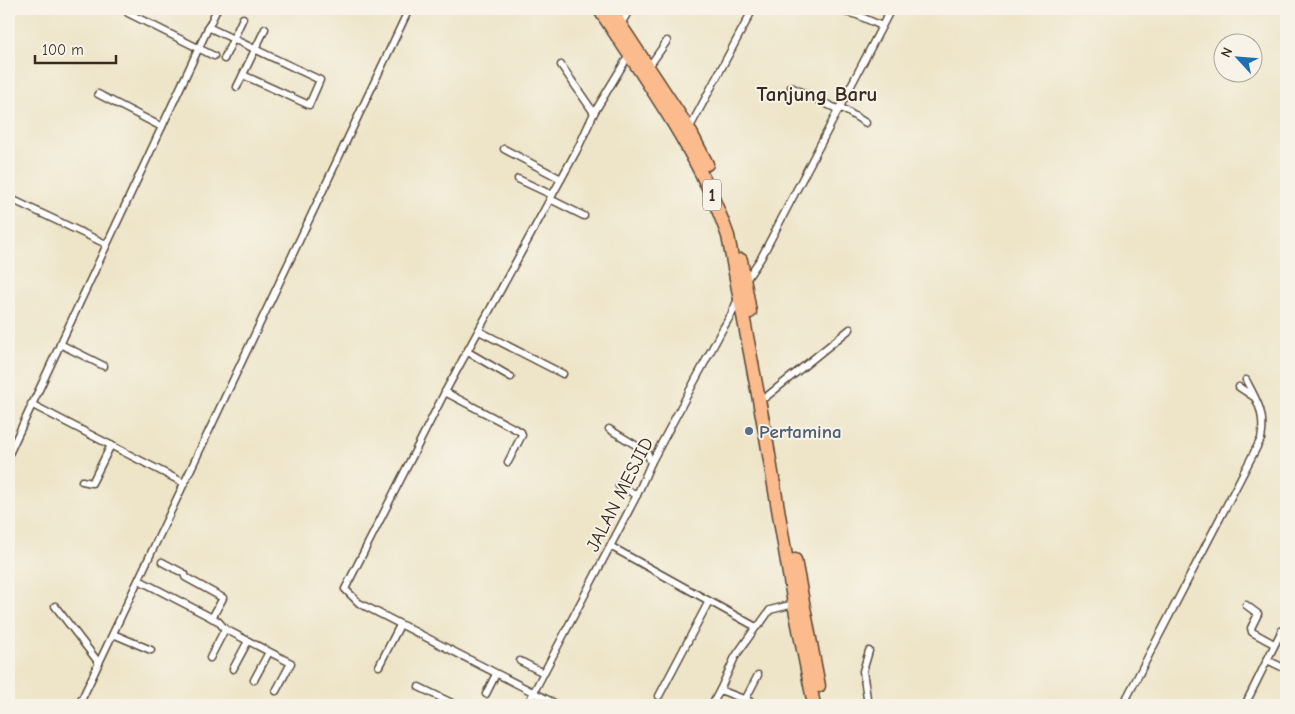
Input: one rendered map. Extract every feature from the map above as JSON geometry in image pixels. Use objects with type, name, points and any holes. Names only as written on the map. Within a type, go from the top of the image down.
[{"type":"highway","name":"1","points":[[599,9],[678,130],[697,163],[715,201],[728,236],[766,437],[794,604],[806,635],[823,705]]},
{"type":"highway","name":"1","points":[[610,9],[689,129],[726,206],[734,232],[746,280],[766,397],[777,448],[806,635],[814,705]]},
{"type":"street","points":[[9,454],[217,9]]},
{"type":"street","points":[[79,705],[409,9]]},
{"type":"street","points":[[621,24],[630,9]]},
{"type":"street","points":[[689,129],[752,9]]},
{"type":"street","points":[[834,9],[857,15],[882,26]]},
{"type":"street","points":[[746,280],[761,258],[891,9]]},
{"type":"street","points":[[128,13],[214,56]]},
{"type":"street","points":[[224,59],[243,18]]},
{"type":"street","points":[[208,28],[320,80],[309,105],[243,75]]},
{"type":"street","points":[[237,86],[265,29]]},
{"type":"street","points":[[648,68],[667,41]]},
{"type":"street","points":[[558,705],[359,603],[345,589],[445,392],[551,197],[594,113],[629,55]]},
{"type":"street","points":[[561,65],[594,113]]},
{"type":"street","points":[[791,87],[866,123]]},
{"type":"street","points":[[98,94],[162,127]]},
{"type":"street","points":[[504,149],[561,178]]},
{"type":"street","points":[[518,179],[584,216]]},
{"type":"street","points":[[9,198],[106,244]]},
{"type":"street","name":"JALAN MESJID","points":[[527,705],[739,297]]},
{"type":"street","points":[[766,397],[850,329]]},
{"type":"street","points":[[479,331],[563,374]]},
{"type":"street","points":[[60,344],[104,366]]},
{"type":"street","points":[[468,352],[511,377]]},
{"type":"street","points":[[1123,705],[1261,439],[1263,416],[1246,380]]},
{"type":"street","points":[[1240,387],[1255,397]]},
{"type":"street","points":[[445,392],[521,432],[522,435],[508,462]]},
{"type":"street","points":[[32,404],[184,483]]},
{"type":"street","points":[[608,429],[647,452],[652,463]]},
{"type":"street","points":[[82,481],[92,483],[111,445]]},
{"type":"street","points":[[619,486],[637,495]]},
{"type":"street","points":[[610,546],[756,627]]},
{"type":"street","points":[[162,562],[223,598],[212,618]]},
{"type":"street","points":[[139,580],[218,621],[225,629],[291,663],[276,691]]},
{"type":"street","points":[[659,696],[709,601]]},
{"type":"street","points":[[712,705],[735,657],[756,627],[770,610],[794,604]]},
{"type":"street","points":[[1246,604],[1258,614],[1251,628],[1252,632],[1274,644]]},
{"type":"street","points":[[55,606],[99,663]]},
{"type":"street","points":[[379,666],[400,625]]},
{"type":"street","points":[[210,658],[225,629]]},
{"type":"street","points":[[1245,705],[1282,630]]},
{"type":"street","points":[[113,634],[151,650]]},
{"type":"street","points":[[233,670],[248,641]]},
{"type":"street","points":[[868,705],[863,671],[869,651]]},
{"type":"street","points":[[254,680],[269,652]]},
{"type":"street","points":[[1267,660],[1286,669]]},
{"type":"street","points":[[520,661],[544,673]]},
{"type":"street","points":[[486,694],[496,674]]},
{"type":"street","points":[[746,700],[758,675]]},
{"type":"street","points":[[419,688],[456,705]]},
{"type":"street","points":[[720,690],[759,705]]},
{"type":"place","name":"Pertamina","points":[[749,431]]},
{"type":"district","name":"Tanjung Baru","points":[[817,94]]}]
